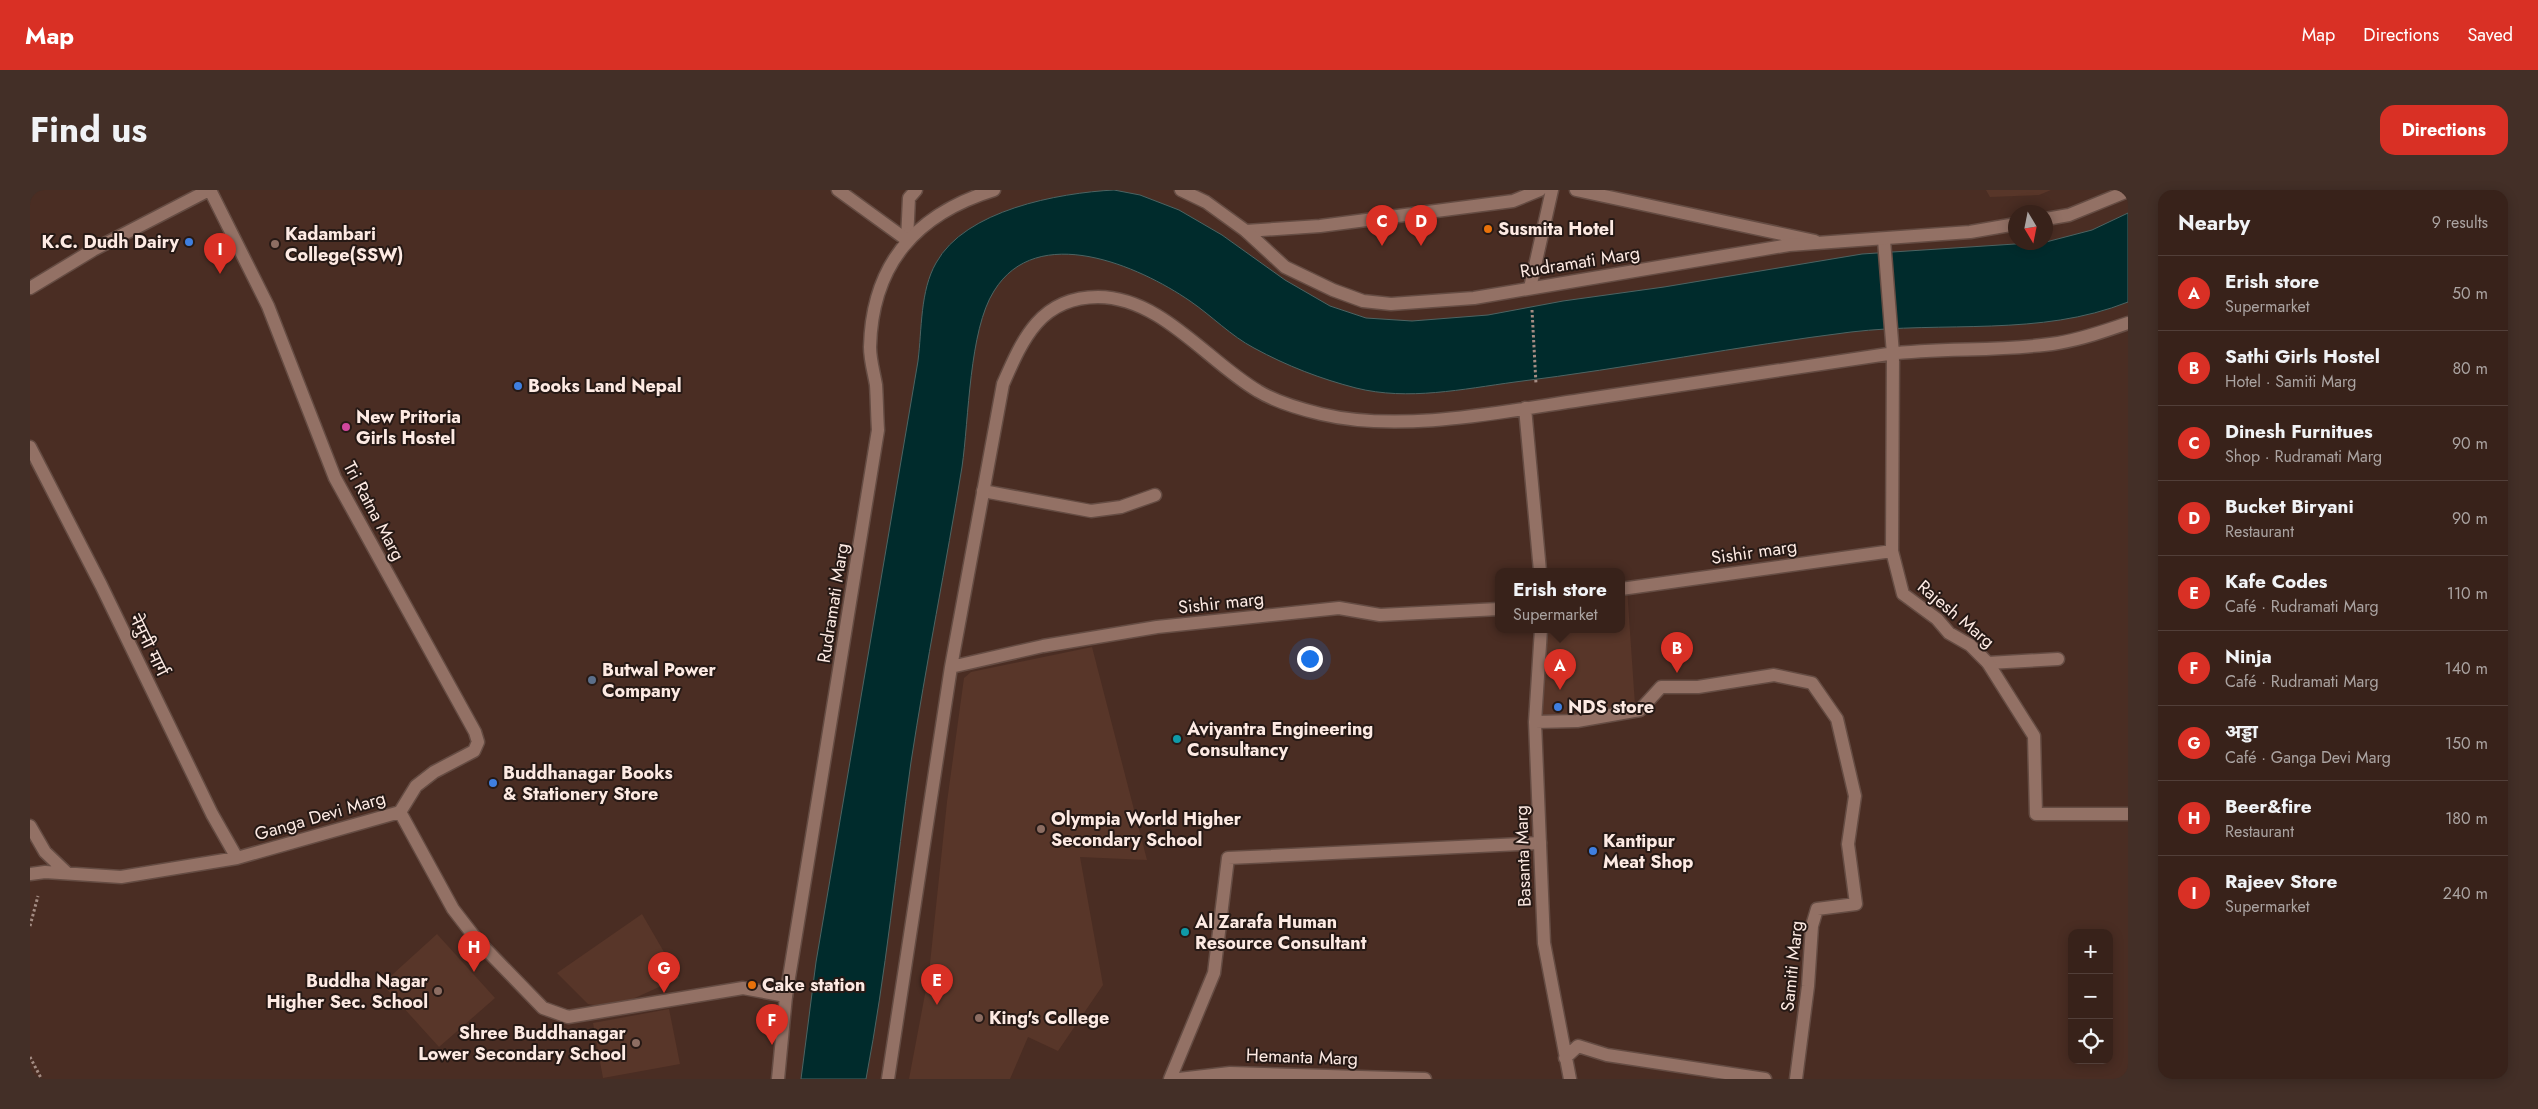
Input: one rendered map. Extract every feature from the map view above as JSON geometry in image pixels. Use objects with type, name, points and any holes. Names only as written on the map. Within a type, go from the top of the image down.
[{"type":"street","points":[[30,288],[93,250],[210,190]]},
{"type":"street","name":"Tri Ratna Marg","points":[[210,190],[268,306],[335,478],[475,732],[478,742],[474,751],[434,772],[416,786],[400,812]]},
{"type":"street","points":[[838,190],[906,240]]},
{"type":"street","points":[[906,240],[909,198],[916,190]]},
{"type":"street","name":"Rudramati Marg","points":[[778,1079],[786,996],[878,430],[876,386],[870,348],[874,311],[884,274],[906,240],[940,214],[967,198],[994,190]]},
{"type":"street","name":"Rudramati Marg","points":[[1181,190],[1206,202],[1246,231],[1285,267],[1334,290],[1363,300],[1392,304],[1437,302],[1790,245],[1884,240],[1970,232],[2008,225]]},
{"type":"street","points":[[1246,231],[1320,226],[1513,201],[1540,190]]},
{"type":"street","points":[[1530,288],[1552,190]]},
{"type":"street","points":[[1576,190],[1824,243]]},
{"type":"street","points":[[2053,218],[2069,215],[2128,191]]},
{"type":"street","name":"Rajesh Marg","points":[[1884,240],[1893,354],[1892,551],[1903,594],[1936,619],[1949,633],[1970,645],[1988,663],[2034,736],[2036,814],[2128,814]]},
{"type":"street","points":[[888,1079],[950,668],[1003,384],[1020,343],[1032,326],[1053,308],[1074,299],[1101,297],[1131,302],[1174,326],[1258,391],[1287,404],[1322,415],[1363,420],[1419,421],[1531,407],[1893,354],[2058,343],[2092,336],[2128,323]]},
{"type":"street","points":[[1531,407],[1540,568]]},
{"type":"street","name":"नेमुनी मार्ग","points":[[30,447],[101,585],[212,814],[237,858]]},
{"type":"street","points":[[983,491],[1091,511],[1121,506],[1156,495]]},
{"type":"street","name":"Sishir marg","points":[[1625,588],[1892,551]]},
{"type":"street","name":"Sishir marg","points":[[950,668],[1043,646],[1195,623],[1339,608],[1380,615],[1495,609]]},
{"type":"street","name":"Basanta Marg","points":[[1541,633],[1535,722],[1546,963],[1564,1058],[1570,1079]]},
{"type":"street","points":[[1988,663],[2058,660]]},
{"type":"street","name":"Samiti Marg","points":[[1535,722],[1577,721],[1640,710],[1660,687],[1698,687],[1774,675],[1812,683],[1837,719],[1855,796],[1848,844],[1856,904],[1817,910],[1812,926],[1808,986],[1796,1079]]},
{"type":"street","name":"Ganga Devi Marg","points":[[30,874],[45,872],[121,877],[237,858],[400,812],[453,909],[477,940],[543,1008],[568,1017],[743,988],[786,996]]},
{"type":"street","points":[[30,826],[45,852],[67,873]]},
{"type":"street","points":[[1170,1079],[1214,973],[1228,858],[1540,843]]},
{"type":"street","points":[[1564,1058],[1578,1046],[1606,1055],[1673,1063],[1765,1079]]},
{"type":"street","name":"Hemanta Marg","points":[[1179,1079],[1230,1073],[1424,1079]]},
{"type":"path","points":[[1532,302],[1536,389]]},
{"type":"path","points":[[30,1057],[41,1078]]},
{"type":"shaded area","points":[[1986,190],[2051,190],[2039,195],[1990,197]]},
{"type":"shaded area","points":[[1625,588],[1627,588],[1635,705],[1536,722],[1542,633],[1625,633]]},
{"type":"shaded area","name":"Olympia World Higher Secondary School","points":[[1092,647],[1147,860],[1080,857],[1103,985],[1058,1051],[1028,1037],[1010,1079],[909,1079],[929,973],[947,802],[964,678],[971,672]]},
{"type":"shaded area","points":[[642,914],[679,978],[626,1002],[606,1007],[588,1004],[557,973]]},
{"type":"shaded area","name":"Buddha Nagar Higher Sec. School","points":[[437,934],[495,998],[439,1047],[382,984]]},
{"type":"shaded area","name":"Shree Buddhanagar Lower Secondary School","points":[[669,1009],[680,1064],[603,1078],[593,1023]]},
{"type":"water","points":[[1114,190],[1140,195],[1179,210],[1222,235],[1285,280],[1330,306],[1366,318],[1412,321],[1488,315],[1563,301],[1664,287],[1862,254],[2008,244],[2008,250],[2053,250],[2053,240],[2092,230],[2128,213],[2128,302],[2095,313],[2061,320],[1991,326],[1851,332],[1476,388],[1395,394],[1356,388],[1317,376],[1266,355],[1229,332],[1190,301],[1169,288],[1117,264],[1089,257],[1061,254],[1036,258],[1013,270],[994,291],[979,328],[971,376],[962,467],[911,762],[885,961],[866,1079],[801,1079],[816,962],[918,361],[924,298],[927,286],[936,263],[950,245],[968,230],[990,217],[1041,200]]},
{"type":"place","name":"Susmita Hotel","points":[[1488,229]]},
{"type":"place","name":"K.C. Dudh Dairy","points":[[189,242]]},
{"type":"place","name":"Kadambari College(SSW)","points":[[275,244]]},
{"type":"place","name":"Dinesh Furnitues","points":[[1382,246]]},
{"type":"place","name":"Bucket Biryani","points":[[1421,246]]},
{"type":"place","name":"Rajeev Store","points":[[220,274]]},
{"type":"place","name":"Books Land Nepal","points":[[518,386]]},
{"type":"place","name":"New Pritoria Girls Hostel","points":[[346,427]]},
{"type":"place","name":"Sathi Girls Hostel","points":[[1677,673]]},
{"type":"place","name":"Butwal Power Company","points":[[592,680]]},
{"type":"place","name":"Erish store","points":[[1560,690]]},
{"type":"place","name":"NDS store","points":[[1558,707]]},
{"type":"place","name":"Aviyantra Engineering Consultancy","points":[[1177,739]]},
{"type":"place","name":"Buddhanagar Books & Stationery Store","points":[[493,783]]},
{"type":"place","name":"Olympia World Higher Secondary School","points":[[1041,829]]},
{"type":"place","name":"Kantipur Meat Shop","points":[[1593,851]]},
{"type":"place","name":"Al Zarafa Human Resource Consultant","points":[[1185,932]]},
{"type":"place","name":"Beer&fire","points":[[474,972]]},
{"type":"place","name":"Cake station","points":[[752,985]]},
{"type":"place","name":"Buddha Nagar Higher Sec. School","points":[[438,991]]},
{"type":"place","name":"अड्डा","points":[[664,993]]},
{"type":"place","name":"Kafe Codes","points":[[937,1005]]},
{"type":"place","name":"King's College","points":[[979,1018]]},
{"type":"place","name":"Shree Buddhanagar Lower Secondary School","points":[[636,1043]]},
{"type":"place","name":"Ninja","points":[[772,1045]]}]
